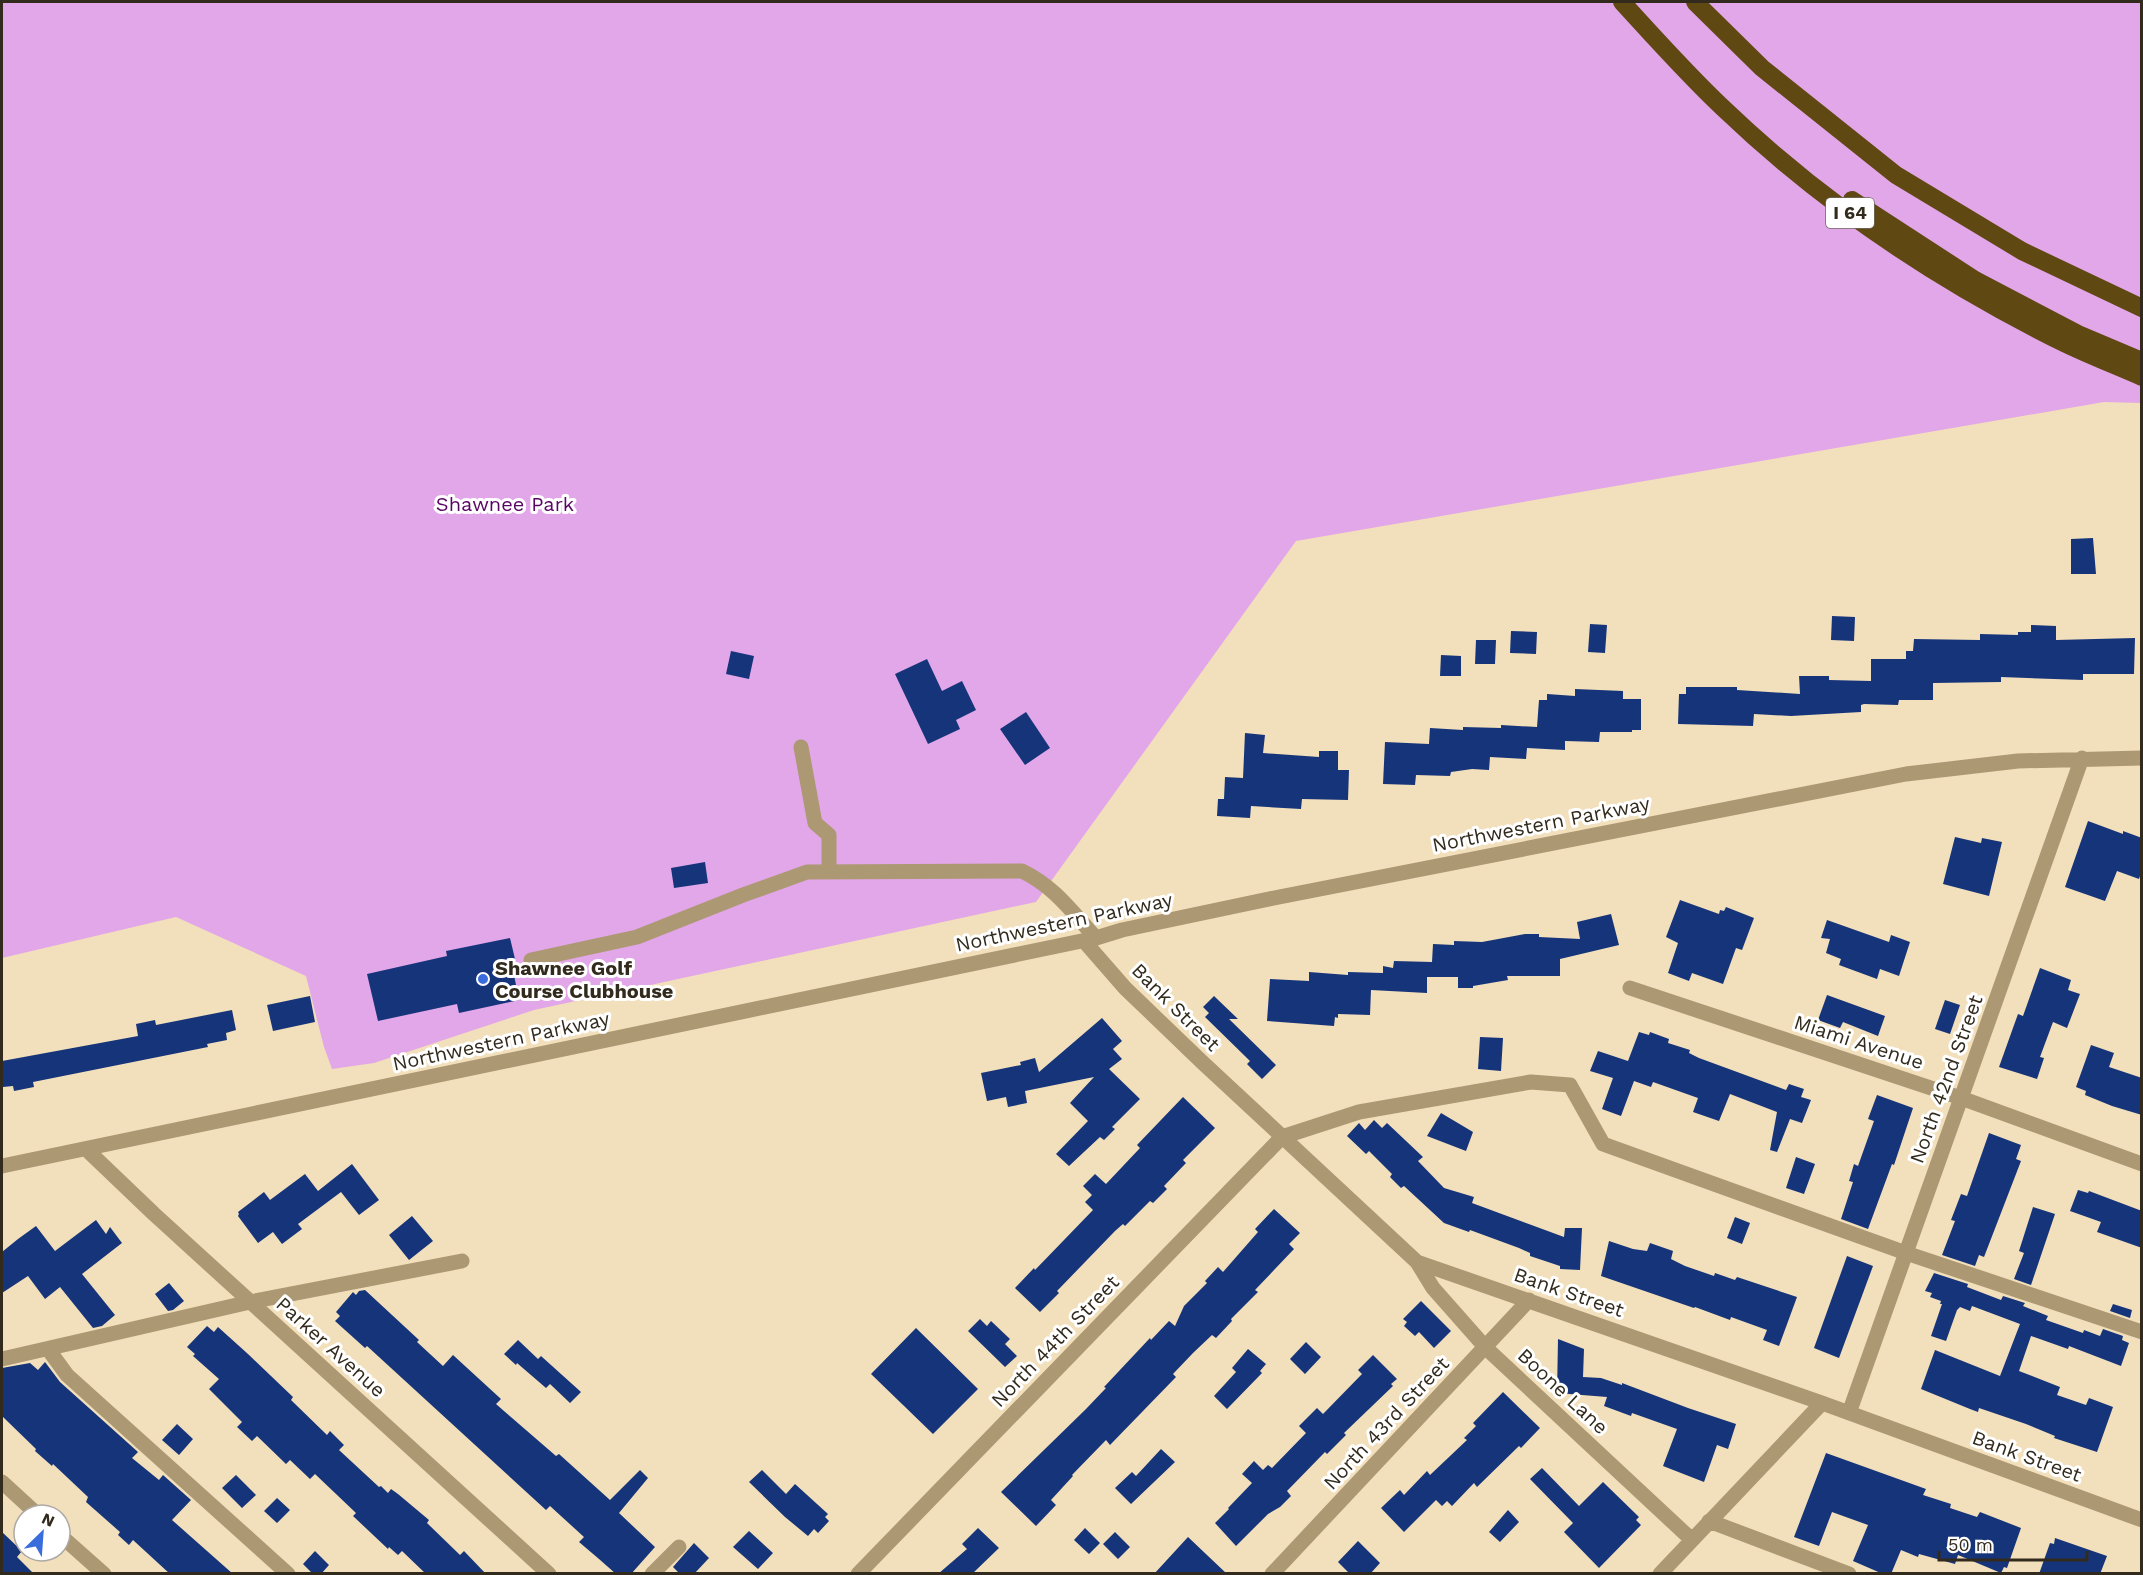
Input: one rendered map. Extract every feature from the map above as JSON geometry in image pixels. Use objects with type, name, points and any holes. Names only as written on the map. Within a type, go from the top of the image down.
[{"type":"highway","name":"I 64","points":[[1622,2],[1723,108],[1821,192],[1909,254],[1971,293],[2066,344],[2129,361],[2142,377]]},
{"type":"highway","points":[[1637,2],[1684,53],[1771,137],[1841,193],[1975,280],[2129,361]]},
{"type":"highway","points":[[1695,2],[1762,68],[1896,175],[2022,251],[2142,308]]},
{"type":"street","points":[[801,747],[815,823],[829,835],[829,871]]},
{"type":"street","name":"Northwestern Parkway","points":[[2,1166],[1090,940],[1122,930],[1286,896],[1906,774],[2018,761],[2142,758]]},
{"type":"street","name":"North 42nd Street","points":[[1849,1413],[2082,759]]},
{"type":"street","name":"Bank Street","points":[[531,960],[637,937],[807,872],[1022,871],[1040,879],[1053,890],[1125,988],[1417,1262],[1822,1403],[2142,1520]]},
{"type":"street","name":"Miami Avenue","points":[[1630,988],[1961,1098],[2142,1164]]},
{"type":"street","points":[[1282,1137],[1359,1112],[1531,1082],[1570,1085],[1603,1144],[1906,1253],[2142,1332]]},
{"type":"street","name":"North 44th Street","points":[[858,1574],[1282,1137]]},
{"type":"street","name":"Parker Avenue","points":[[86,1149],[154,1214],[549,1574]]},
{"type":"street","points":[[2,1359],[250,1302],[462,1261]]},
{"type":"street","name":"Boone Lane","points":[[1417,1262],[1433,1288],[1486,1348],[1692,1540]]},
{"type":"street","name":"North 43rd Street","points":[[1272,1574],[1529,1300]]},
{"type":"street","points":[[48,1348],[67,1375],[288,1574]]},
{"type":"street","points":[[1660,1574],[1822,1403]]},
{"type":"street","points":[[2,1482],[25,1503]]},
{"type":"street","points":[[1709,1521],[1849,1574]]},
{"type":"street","points":[[72,1546],[104,1574]]},
{"type":"street","points":[[652,1574],[679,1547]]},
{"type":"green space","name":"Shawnee Park","points":[[2,2],[2141,2],[2141,403],[2104,402],[1296,541],[1036,902],[534,1010],[374,1063],[332,1069],[306,976],[176,917],[2,958]]},
{"type":"building","points":[[2093,538],[2096,574],[2071,574],[2071,539]]},
{"type":"building","points":[[1832,616],[1855,617],[1854,641],[1831,640]]},
{"type":"building","points":[[1590,624],[1607,625],[1605,653],[1588,652]]},
{"type":"building","points":[[2031,625],[2056,626],[2056,640],[2135,638],[2134,674],[2083,674],[2083,680],[2001,677],[2001,682],[1933,683],[1933,700],[1899,700],[1898,705],[1864,704],[1861,705],[1861,712],[1791,716],[1754,714],[1753,726],[1678,724],[1679,694],[1686,694],[1686,687],[1737,687],[1737,690],[1800,694],[1799,676],[1829,676],[1829,680],[1871,681],[1871,659],[1906,659],[1906,651],[1913,651],[1914,639],[1980,640],[1980,634],[2018,635],[2018,632],[2031,632]]},
{"type":"building","points":[[1511,631],[1537,632],[1536,654],[1510,653]]},
{"type":"building","points":[[1476,640],[1496,640],[1495,664],[1475,664]]},
{"type":"building","points":[[731,651],[754,656],[749,679],[726,674]]},
{"type":"building","points":[[1441,655],[1461,656],[1461,676],[1440,676]]},
{"type":"building","points":[[927,659],[942,691],[962,681],[976,710],[956,720],[960,729],[928,744],[895,674]]},
{"type":"building","points":[[1575,689],[1623,691],[1623,699],[1641,699],[1641,730],[1600,732],[1599,742],[1565,741],[1565,750],[1527,748],[1526,759],[1490,757],[1489,770],[1472,769],[1451,772],[1450,776],[1416,775],[1415,785],[1383,784],[1385,742],[1429,744],[1430,728],[1463,730],[1463,727],[1501,728],[1501,725],[1537,727],[1539,700],[1547,700],[1547,694],[1575,696]]},
{"type":"building","points":[[1026,712],[1050,748],[1025,765],[1000,729]]},
{"type":"building","points":[[1245,733],[1265,735],[1263,753],[1319,757],[1319,751],[1338,751],[1338,770],[1349,770],[1348,800],[1302,799],[1301,809],[1251,806],[1250,818],[1217,816],[1218,799],[1224,799],[1225,777],[1243,778]]},
{"type":"building","points":[[2088,821],[2123,834],[2123,831],[2142,838],[2142,870],[2139,879],[2117,871],[2105,901],[2065,887]]},
{"type":"building","points":[[1955,837],[1981,843],[1982,838],[2002,842],[1989,896],[1943,884]]},
{"type":"building","points":[[705,862],[708,883],[674,888],[671,868]]},
{"type":"building","points":[[1680,900],[1719,914],[1720,910],[1724,911],[1726,907],[1754,918],[1742,950],[1736,948],[1723,984],[1692,973],[1689,981],[1668,973],[1678,943],[1666,937]]},
{"type":"building","points":[[1611,914],[1619,945],[1560,959],[1560,976],[1507,976],[1508,980],[1473,986],[1473,988],[1458,988],[1458,977],[1427,977],[1427,993],[1371,990],[1370,1015],[1338,1014],[1338,1018],[1335,1017],[1334,1026],[1267,1021],[1270,979],[1309,981],[1309,972],[1348,975],[1348,972],[1383,973],[1383,966],[1393,968],[1394,961],[1432,962],[1433,944],[1454,945],[1454,941],[1482,942],[1525,934],[1580,939],[1577,922]]},
{"type":"building","points":[[1827,920],[1889,942],[1891,935],[1910,942],[1899,976],[1880,969],[1877,979],[1839,965],[1841,959],[1826,953],[1830,939],[1821,938]]},
{"type":"building","points":[[510,938],[515,959],[511,960],[519,1000],[459,1013],[457,1004],[378,1021],[367,974],[447,956],[446,951]]},
{"type":"building","points":[[2040,968],[2071,980],[2068,990],[2080,994],[2067,1028],[2053,1022],[2040,1057],[2044,1058],[2037,1079],[1999,1067],[2018,1014],[2023,1016]]},
{"type":"building","points":[[1827,995],[1885,1016],[1878,1036],[1843,1022],[1840,1028],[1818,1020]]},
{"type":"building","points":[[310,996],[315,1022],[273,1031],[267,1005]]},
{"type":"building","points":[[1214,996],[1238,1019],[1229,1019],[1276,1065],[1262,1079],[1247,1064],[1250,1061],[1205,1017],[1209,1013],[1203,1007]]},
{"type":"building","points":[[1945,1000],[1960,1005],[1950,1034],[1935,1029]]},
{"type":"building","points":[[232,1010],[236,1030],[226,1033],[227,1040],[207,1044],[208,1047],[33,1082],[34,1087],[14,1091],[13,1086],[3,1087],[2,1061],[138,1036],[136,1024],[155,1020],[156,1025]]},
{"type":"building","points":[[1102,1018],[1122,1041],[1113,1049],[1122,1059],[1109,1069],[1140,1099],[1112,1127],[1115,1129],[1104,1140],[1100,1137],[1069,1166],[1056,1154],[1088,1121],[1070,1103],[1094,1077],[1025,1091],[1027,1103],[1008,1107],[1006,1097],[987,1101],[981,1073],[1021,1065],[1020,1062],[1035,1058],[1039,1072]]},
{"type":"building","points":[[1639,1032],[1649,1035],[1650,1032],[1669,1039],[1668,1043],[1690,1050],[1689,1053],[1699,1058],[1786,1090],[1789,1084],[1804,1089],[1801,1097],[1811,1100],[1802,1123],[1790,1119],[1777,1152],[1770,1150],[1777,1112],[1730,1094],[1719,1121],[1693,1112],[1698,1098],[1653,1082],[1651,1087],[1634,1081],[1621,1116],[1602,1109],[1613,1078],[1590,1071],[1598,1051],[1628,1061]]},
{"type":"building","points":[[1480,1037],[1503,1038],[1501,1071],[1478,1069]]},
{"type":"building","points":[[2091,1045],[2114,1053],[2109,1067],[2142,1078],[2142,1115],[2085,1095],[2086,1091],[2076,1087]]},
{"type":"building","points":[[1877,1095],[1913,1108],[1894,1165],[1892,1164],[1868,1229],[1841,1219],[1853,1182],[1849,1181],[1854,1164],[1858,1166],[1874,1121],[1868,1119]]},
{"type":"building","points":[[1183,1097],[1215,1128],[1183,1160],[1186,1163],[1164,1186],[1167,1189],[1153,1203],[1150,1201],[1125,1226],[1123,1224],[1115,1231],[1040,1312],[1015,1288],[1093,1210],[1085,1202],[1092,1195],[1083,1186],[1095,1174],[1106,1184],[1140,1148],[1137,1145]]},
{"type":"building","points":[[1441,1113],[1473,1132],[1466,1151],[1427,1136]]},
{"type":"building","points":[[1374,1120],[1382,1128],[1387,1123],[1423,1157],[1418,1161],[1444,1188],[1474,1197],[1472,1203],[1564,1237],[1565,1228],[1582,1228],[1580,1270],[1560,1269],[1560,1266],[1530,1256],[1530,1253],[1519,1248],[1444,1223],[1404,1186],[1401,1188],[1390,1177],[1392,1174],[1369,1151],[1366,1154],[1347,1136],[1359,1123],[1365,1130]]},
{"type":"building","points":[[1989,1133],[2021,1145],[2016,1159],[2021,1161],[1984,1257],[1979,1255],[1975,1266],[1942,1255],[1955,1221],[1951,1220],[1961,1194],[1967,1196]]},
{"type":"building","points":[[1796,1157],[1815,1164],[1804,1194],[1786,1188]]},
{"type":"building","points":[[352,1164],[379,1200],[359,1215],[341,1192],[298,1224],[302,1229],[282,1244],[273,1232],[258,1243],[238,1216],[238,1212],[264,1192],[270,1200],[305,1174],[318,1191]]},
{"type":"building","points":[[2078,1190],[2088,1193],[2089,1191],[2142,1211],[2142,1248],[2097,1232],[2101,1222],[2070,1211]]},
{"type":"building","points":[[2033,1207],[2055,1214],[2031,1285],[2014,1279],[2024,1253],[2019,1251]]},
{"type":"building","points":[[1274,1209],[1300,1233],[1289,1244],[1294,1249],[1255,1290],[1258,1292],[1216,1338],[1212,1335],[1193,1353],[1173,1374],[1176,1377],[1110,1445],[1106,1440],[1072,1475],[1051,1500],[1056,1505],[1036,1526],[1001,1492],[1086,1409],[1150,1338],[1151,1340],[1169,1321],[1175,1326],[1184,1306],[1207,1283],[1205,1281],[1218,1267],[1223,1272],[1258,1232],[1255,1229]]},
{"type":"building","points":[[412,1216],[433,1241],[409,1260],[389,1235]]},
{"type":"building","points":[[1735,1217],[1750,1223],[1742,1244],[1727,1238]]},
{"type":"building","points":[[96,1220],[106,1234],[110,1227],[122,1243],[82,1274],[115,1315],[102,1326],[93,1328],[60,1287],[45,1299],[28,1276],[2,1293],[2,1252],[18,1239],[36,1226],[55,1251]]},
{"type":"building","points":[[1609,1241],[1647,1251],[1650,1243],[1673,1251],[1671,1259],[1685,1266],[1714,1276],[1715,1273],[1735,1280],[1737,1277],[1797,1297],[1779,1346],[1763,1340],[1767,1330],[1731,1317],[1730,1320],[1601,1276]]},
{"type":"building","points":[[1847,1256],[1873,1266],[1839,1358],[1814,1348]]},
{"type":"building","points":[[1934,1273],[1968,1284],[1967,1287],[2001,1300],[2003,1296],[2025,1303],[2023,1306],[2048,1316],[2046,1320],[2083,1333],[2084,1330],[2100,1336],[2103,1329],[2123,1336],[2122,1340],[2129,1343],[2121,1366],[2069,1346],[2068,1349],[2031,1336],[2019,1371],[2060,1387],[2057,1395],[2086,1405],[2089,1398],[2113,1407],[2097,1452],[2054,1438],[2055,1436],[2026,1424],[1979,1408],[1978,1412],[1921,1389],[1935,1350],[2000,1376],[2020,1324],[1972,1306],[1970,1311],[1960,1307],[1946,1341],[1931,1336],[1942,1304],[1940,1304],[1941,1301],[1930,1297],[1932,1293],[1925,1291]]},
{"type":"building","points":[[169,1283],[184,1301],[173,1310],[168,1311],[155,1294]]},
{"type":"building","points":[[365,1290],[419,1340],[417,1342],[443,1366],[453,1355],[501,1399],[496,1404],[556,1456],[559,1454],[610,1500],[640,1470],[648,1478],[619,1513],[655,1547],[631,1574],[616,1574],[579,1542],[584,1537],[550,1506],[546,1510],[367,1346],[365,1348],[335,1321],[340,1316],[336,1312],[353,1292],[356,1295],[359,1291]]},
{"type":"building","points":[[1421,1301],[1451,1331],[1434,1348],[1419,1332],[1415,1336],[1404,1326],[1407,1322],[1403,1319]]},
{"type":"building","points":[[2113,1304],[2132,1310],[2130,1318],[2110,1311]]},
{"type":"building","points":[[980,1319],[987,1326],[991,1321],[1010,1339],[1005,1344],[1017,1356],[1005,1367],[968,1331]]},
{"type":"building","points":[[207,1326],[214,1332],[218,1327],[293,1397],[291,1400],[327,1435],[330,1431],[344,1445],[339,1450],[379,1487],[381,1486],[388,1493],[391,1489],[398,1494],[429,1520],[427,1523],[460,1555],[464,1551],[486,1574],[426,1574],[402,1551],[398,1555],[389,1547],[388,1549],[353,1516],[356,1513],[315,1474],[310,1479],[290,1460],[286,1464],[257,1436],[252,1441],[237,1427],[242,1422],[209,1389],[219,1379],[193,1356],[195,1354],[187,1347]]},
{"type":"building","points":[[916,1328],[978,1389],[933,1434],[871,1374]]},
{"type":"building","points":[[1558,1339],[1584,1349],[1583,1377],[1601,1378],[1622,1385],[1622,1383],[1736,1424],[1728,1449],[1717,1445],[1704,1482],[1663,1466],[1677,1429],[1604,1406],[1607,1397],[1557,1393]]},
{"type":"building","points":[[518,1340],[538,1359],[541,1356],[581,1392],[570,1403],[550,1384],[546,1388],[504,1354]]},
{"type":"building","points":[[1306,1342],[1321,1357],[1305,1374],[1290,1359]]},
{"type":"building","points":[[1248,1349],[1266,1364],[1260,1371],[1262,1373],[1227,1409],[1214,1396],[1236,1372],[1232,1368]]},
{"type":"building","points":[[1373,1355],[1397,1379],[1391,1384],[1393,1386],[1344,1433],[1346,1435],[1327,1454],[1325,1452],[1287,1491],[1291,1496],[1280,1507],[1268,1514],[1236,1546],[1215,1523],[1252,1483],[1242,1474],[1254,1461],[1263,1470],[1268,1465],[1272,1468],[1306,1433],[1299,1426],[1317,1408],[1323,1414],[1362,1374],[1358,1370]]},
{"type":"building","points":[[45,1362],[60,1382],[138,1452],[132,1458],[159,1480],[163,1475],[191,1500],[172,1520],[233,1574],[170,1574],[133,1540],[129,1545],[118,1535],[120,1532],[86,1502],[88,1497],[53,1464],[52,1466],[35,1451],[36,1449],[2,1416],[2,1368],[30,1363],[38,1370]]},
{"type":"building","points":[[1503,1392],[1540,1428],[1477,1487],[1474,1483],[1452,1506],[1447,1501],[1442,1506],[1436,1500],[1404,1532],[1381,1508],[1400,1490],[1404,1495],[1427,1471],[1430,1475],[1467,1440],[1464,1438],[1476,1426],[1473,1423]]},
{"type":"building","points":[[177,1424],[193,1439],[179,1455],[162,1440]]},
{"type":"building","points":[[1161,1449],[1175,1462],[1131,1504],[1115,1488],[1132,1472],[1136,1476]]},
{"type":"building","points":[[1826,1453],[1926,1489],[1923,1495],[1951,1504],[1950,1508],[1977,1517],[1980,1512],[2021,1528],[2007,1568],[2004,1567],[2001,1573],[1958,1555],[1955,1564],[1919,1554],[1918,1557],[1901,1550],[1891,1574],[1883,1574],[1853,1561],[1868,1525],[1832,1512],[1819,1546],[1794,1537]]},
{"type":"building","points":[[1542,1468],[1579,1506],[1603,1482],[1639,1517],[1636,1520],[1641,1525],[1599,1568],[1564,1532],[1573,1523],[1530,1479]]},
{"type":"building","points":[[762,1470],[786,1494],[795,1484],[828,1514],[825,1517],[829,1521],[818,1533],[814,1529],[808,1536],[749,1482]]},
{"type":"building","points":[[236,1475],[256,1495],[242,1508],[222,1488]]},
{"type":"building","points":[[277,1498],[290,1510],[277,1523],[264,1511]]},
{"type":"building","points":[[1508,1510],[1519,1522],[1500,1542],[1489,1532]]},
{"type":"building","points":[[978,1528],[999,1548],[972,1574],[938,1574],[967,1549],[962,1544]]},
{"type":"building","points":[[1085,1528],[1100,1543],[1089,1554],[1074,1540]]},
{"type":"building","points":[[749,1531],[773,1553],[758,1569],[733,1547]]},
{"type":"building","points":[[2,1532],[12,1542],[12,1563],[23,1563],[34,1574],[2,1574]]},
{"type":"building","points":[[1115,1532],[1130,1547],[1118,1559],[1103,1544]]},
{"type":"building","points":[[1188,1537],[1227,1574],[1154,1574]]},
{"type":"building","points":[[2055,1538],[2107,1556],[2100,1574],[2039,1574],[2050,1543],[2054,1544]]},
{"type":"building","points":[[1358,1541],[1380,1563],[1370,1574],[1350,1574],[1338,1562]]},
{"type":"building","points":[[694,1543],[709,1558],[694,1574],[680,1574],[673,1567]]},
{"type":"building","points":[[315,1551],[329,1565],[321,1574],[313,1574],[303,1564]]},
{"type":"place","name":"Shawnee Golf Course Clubhouse","points":[[483,979]]}]
